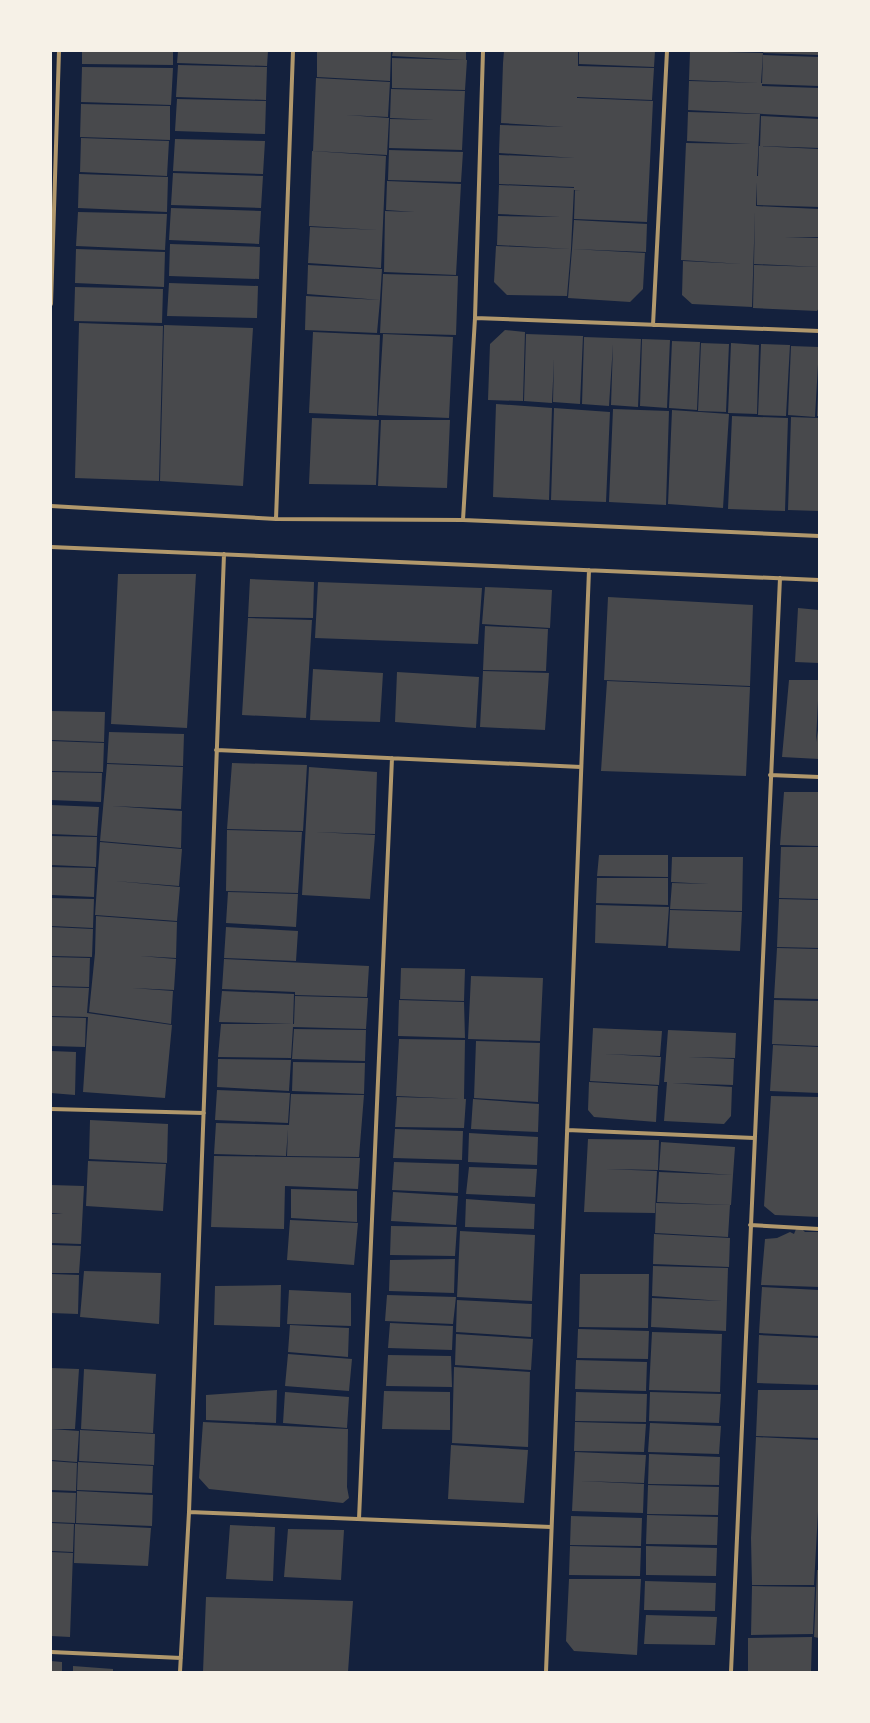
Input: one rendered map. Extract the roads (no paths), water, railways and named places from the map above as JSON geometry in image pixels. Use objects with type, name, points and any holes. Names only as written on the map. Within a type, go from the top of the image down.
[{"type":"street","points":[[51,304],[58,51]]},
{"type":"street","points":[[276,519],[293,51]]},
{"type":"street","points":[[463,520],[475,318],[483,51]]},
{"type":"street","points":[[653,325],[667,51]]},
{"type":"street","points":[[475,318],[819,331]]},
{"type":"street","points":[[51,506],[276,519],[463,520],[819,536]]},
{"type":"street","points":[[51,547],[819,580]]},
{"type":"street","points":[[180,1672],[189,1512],[224,554]]},
{"type":"street","points":[[546,1672],[589,570]]},
{"type":"street","points":[[731,1672],[780,578]]},
{"type":"street","points":[[216,750],[581,767]]},
{"type":"street","points":[[359,1519],[392,758]]},
{"type":"street","points":[[770,775],[819,777]]},
{"type":"street","points":[[51,1109],[204,1113]]},
{"type":"street","points":[[567,1130],[754,1138]]},
{"type":"street","points":[[750,1226],[819,1229]]},
{"type":"street","points":[[189,1512],[551,1527]]},
{"type":"street","points":[[51,1652],[181,1658]]}]
